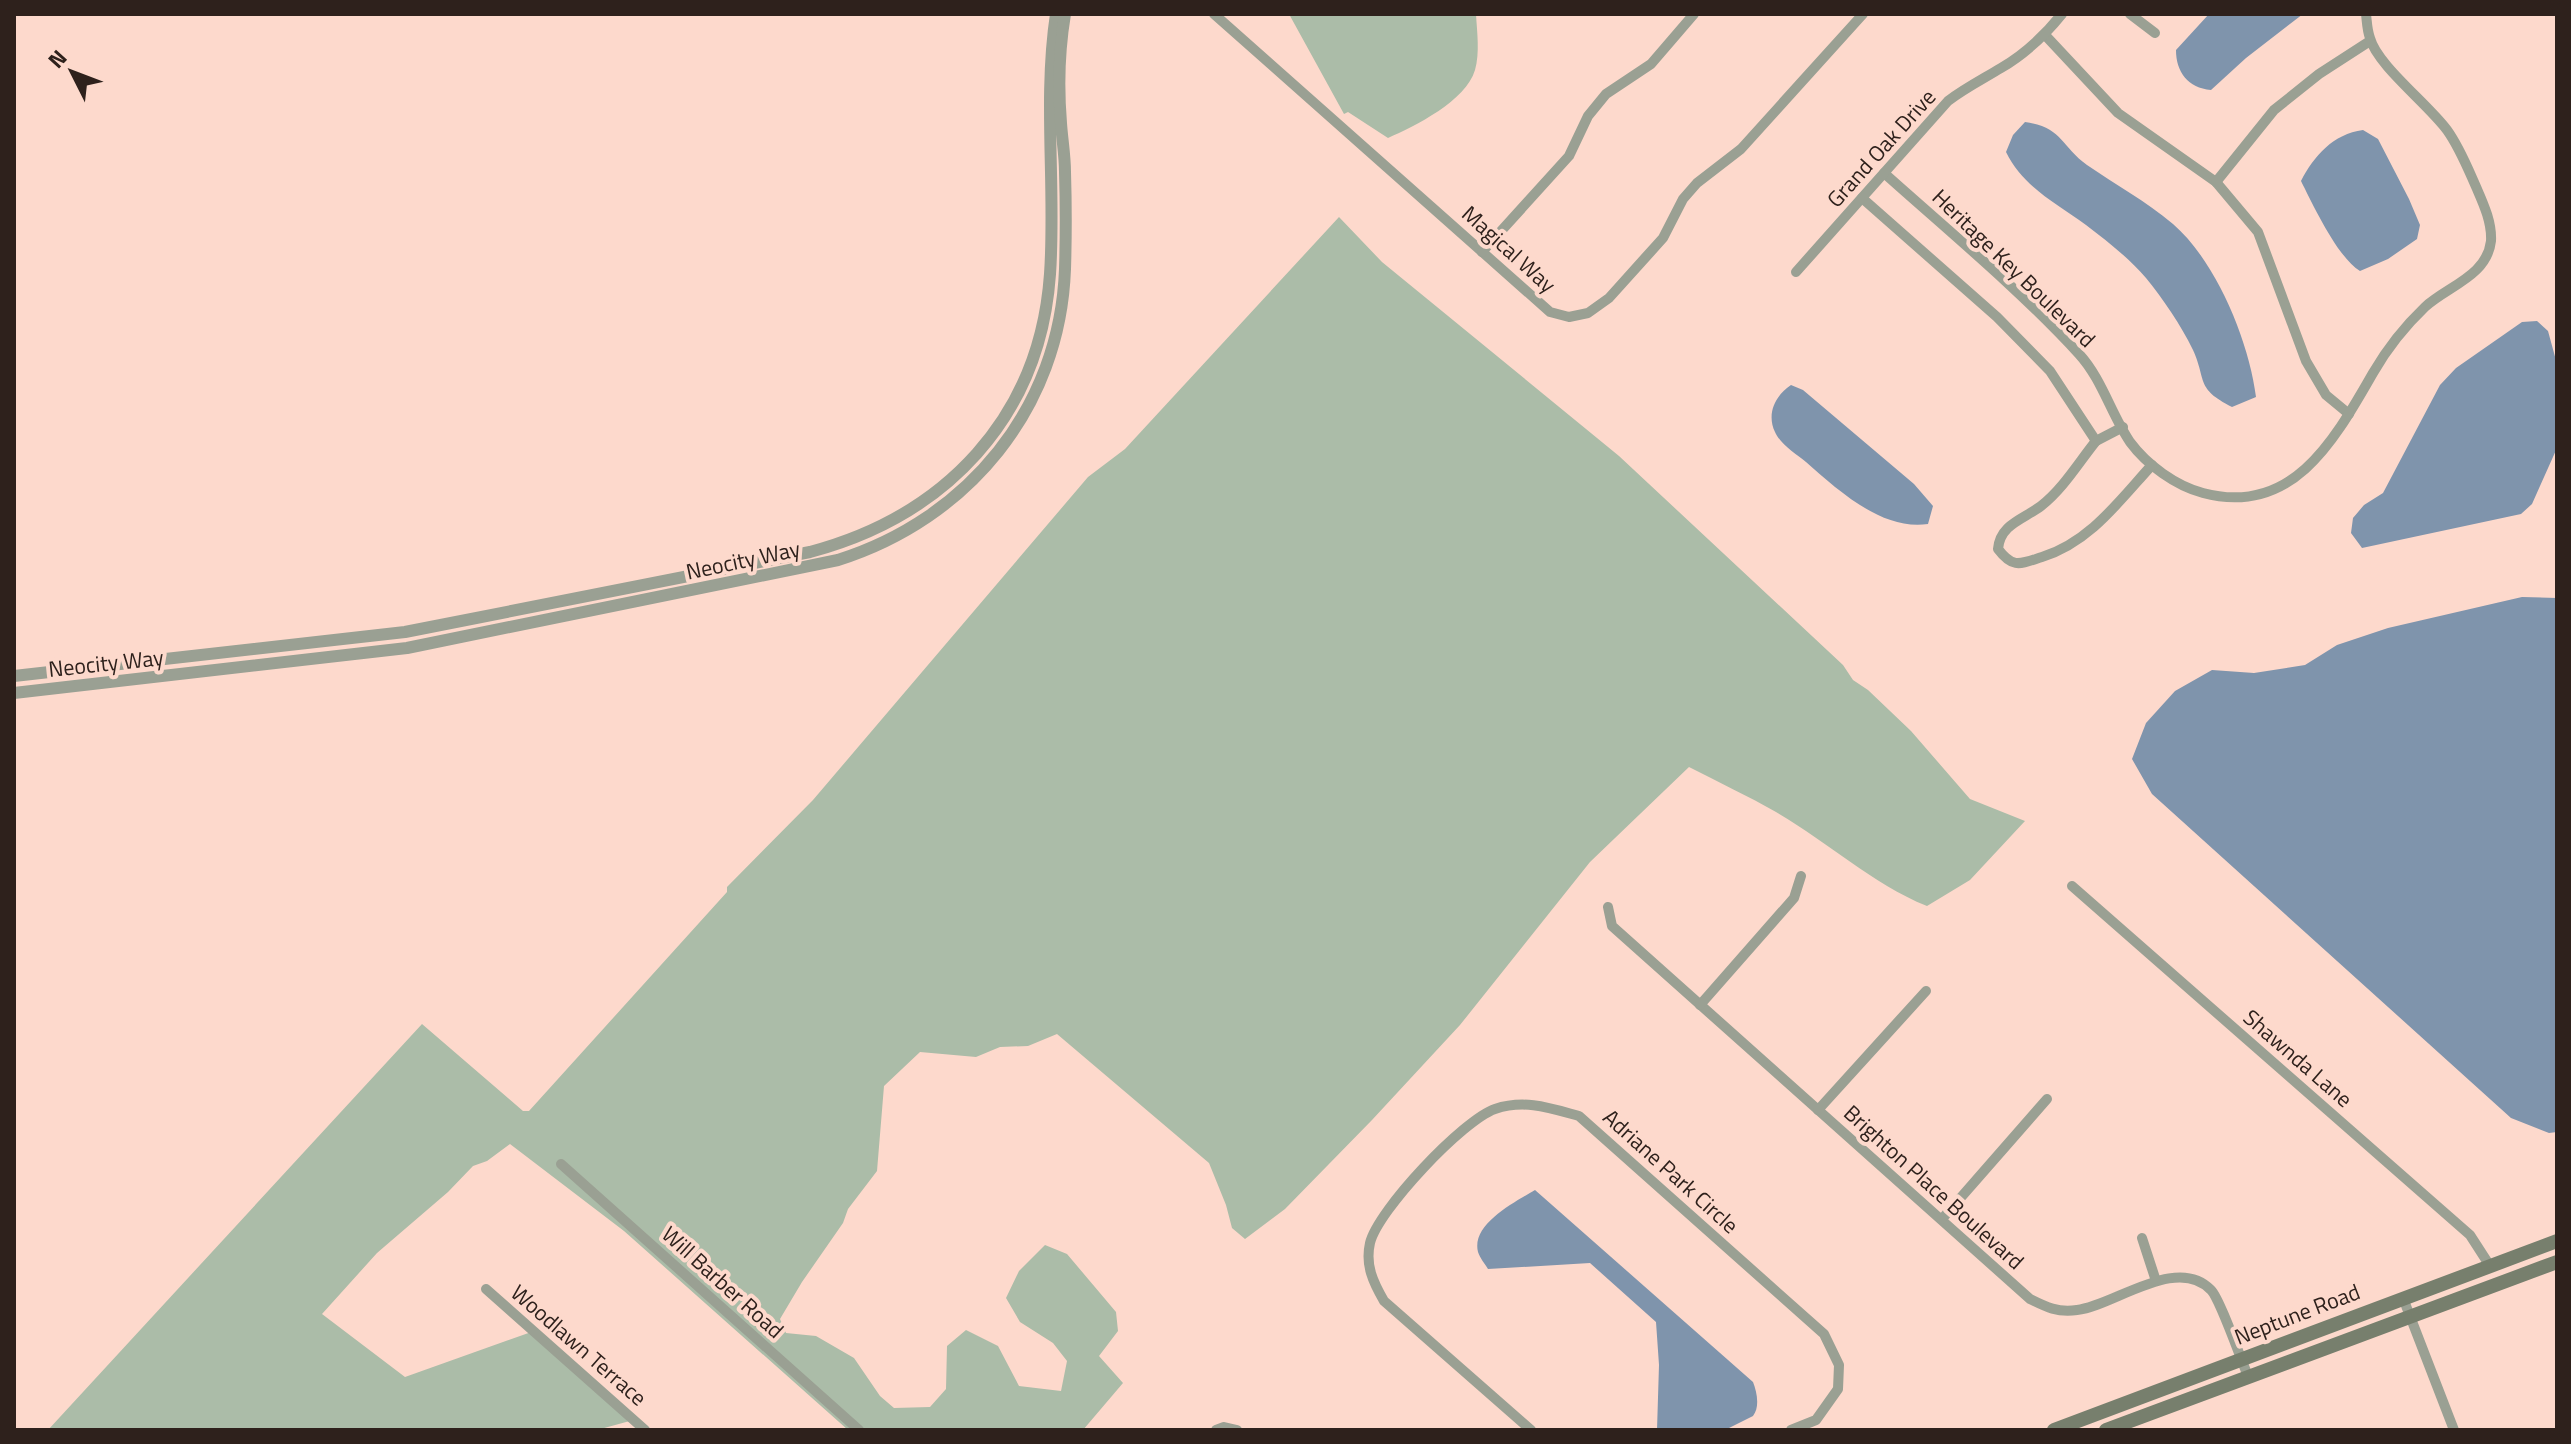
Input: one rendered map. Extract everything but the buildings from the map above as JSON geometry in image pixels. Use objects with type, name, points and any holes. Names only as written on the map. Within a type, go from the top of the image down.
[{"type":"main road","name":"Neptune Road","points":[[2054,1430],[2557,1241]]},
{"type":"main road","name":"Neptune Road","points":[[2106,1430],[2557,1262]]},
{"type":"street","name":"Neocity Way","points":[[14,676],[405,632],[810,552],[848,542],[890,523],[934,495],[980,450],[1014,399],[1034,354],[1050,275],[1050,74],[1056,14]]},
{"type":"street","name":"Neocity Way","points":[[14,693],[353,656],[674,594],[838,560],[894,538],[945,506],[993,459],[1034,397],[1053,343],[1065,271],[1065,169],[1060,122],[1060,68],[1065,14]]},
{"type":"street","name":"Magical Way","points":[[1214,14],[1550,312],[1569,317],[1588,313],[1609,298],[1663,238],[1683,199],[1697,183],[1741,149],[1863,14]]},
{"type":"street","points":[[1482,252],[1569,156],[1588,116],[1606,94],[1651,64],[1694,14]]},
{"type":"street","name":"Grand Oak Drive","points":[[1796,272],[1948,101],[2002,68],[2045,35],[2062,14]]},
{"type":"street","points":[[2130,14],[2155,33]]},
{"type":"street","points":[[2216,182],[2274,110],[2319,74],[2370,41],[2366,14]]},
{"type":"street","points":[[2045,35],[2118,113],[2216,182],[2258,232],[2306,361],[2326,395],[2349,414]]},
{"type":"street","name":"Heritage Key Boulevard","points":[[1884,173],[2045,318],[2073,348],[2106,394],[2130,442],[2152,465],[2187,489],[2219,497],[2252,498],[2285,484],[2315,461],[2349,414],[2390,343],[2428,305],[2479,270],[2491,242],[2487,212],[2461,153],[2447,131],[2370,41]]},
{"type":"street","points":[[1862,198],[1997,317],[2050,371],[2096,441]]},
{"type":"street","points":[[2123,427],[2096,441],[2043,505],[2007,528],[1999,538],[1998,549],[2006,560],[2019,564],[2062,550],[2083,537],[2152,465]]},
{"type":"street","points":[[890,523],[894,538]]},
{"type":"street","points":[[669,578],[674,594]]},
{"type":"street","points":[[1700,1005],[1794,898],[1801,876]]},
{"type":"street","name":"Shawnda Lane","points":[[2072,886],[2470,1235],[2490,1266]]},
{"type":"street","name":"Brighton Place Boulevard","points":[[1608,907],[1612,926],[2030,1299],[2054,1311],[2080,1310],[2156,1281],[2188,1278],[2212,1291],[2248,1376]]},
{"type":"street","points":[[1818,1110],[1926,991]]},
{"type":"street","points":[[1942,1219],[2047,1099]]},
{"type":"street","name":"Adriane Park Circle","points":[[1531,1430],[1384,1301],[1369,1274],[1370,1242],[1387,1210],[1447,1143],[1492,1110],[1536,1104],[1579,1116],[1824,1334],[1839,1365],[1838,1389],[1816,1420],[1791,1430]]},
{"type":"street","name":"Will Barber Road","points":[[561,1164],[859,1430]]},
{"type":"street","points":[[2142,1238],[2156,1281]]},
{"type":"street","name":"Woodlawn Terrace","points":[[486,1289],[645,1430]]},
{"type":"street","points":[[2403,1298],[2454,1430]]},
{"type":"street","points":[[1216,1430],[1224,1427],[1237,1430]]},
{"type":"green space","points":[[1289,14],[1476,14],[1477,63],[1470,81],[1451,102],[1388,138],[1348,112],[1344,114]]},
{"type":"green space","points":[[1339,217],[1382,262],[1619,456],[1843,665],[1853,680],[1911,731],[1970,799],[2025,821],[1970,880],[1927,906],[1887,886],[1776,812],[1689,767],[1590,862],[1460,1025],[1372,1120],[1285,1209],[1245,1239],[1232,1228],[1209,1163],[1057,1034],[1028,1046],[1000,1047],[976,1057],[920,1052],[884,1086],[877,1171],[848,1209],[843,1223],[780,1319],[786,1333],[816,1336],[854,1358],[880,1396],[894,1408],[930,1407],[946,1389],[947,1346],[966,1330],[998,1346],[1019,1386],[1061,1391],[1067,1361],[1053,1343],[1020,1322],[1006,1298],[1019,1271],[1045,1245],[1067,1254],[1116,1312],[1118,1331],[1099,1356],[1123,1383],[1083,1430],[848,1430],[624,1231],[510,1144],[487,1161],[473,1166],[448,1192],[377,1253],[322,1314],[405,1377],[537,1330],[637,1419],[597,1430],[48,1430],[422,1024],[523,1111],[529,1111],[727,892],[727,887],[813,800],[1088,477],[1125,449]]},
{"type":"water","points":[[2209,14],[2303,14],[2211,90],[2196,86],[2185,78],[2178,65],[2176,50]]},
{"type":"water","points":[[2025,122],[2054,133],[2078,158],[2152,208],[2189,240],[2228,303],[2246,352],[2256,397],[2232,407],[2212,394],[2204,383],[2183,331],[2146,278],[2110,244],[2021,175],[2006,152],[2013,135]]},
{"type":"water","points":[[2363,130],[2378,139],[2420,225],[2417,239],[2388,259],[2360,271],[2335,243],[2301,181],[2312,163],[2334,141]]},
{"type":"water","points":[[2537,321],[2548,331],[2557,364],[2557,448],[2532,504],[2521,514],[2362,548],[2351,533],[2353,518],[2364,505],[2383,493],[2440,385],[2456,368],[2522,322]]},
{"type":"water","points":[[1791,385],[1803,390],[1914,484],[1933,506],[1928,524],[1894,521],[1878,515],[1847,496],[1784,445],[1772,425],[1772,411],[1777,399]]},
{"type":"water","points":[[2522,597],[2557,598],[2557,1132],[2549,1133],[2511,1118],[2152,794],[2132,759],[2146,723],[2175,691],[2212,670],[2254,673],[2305,665],[2337,645],[2388,628]]},
{"type":"water","points":[[1535,1190],[1753,1382],[1757,1404],[1753,1416],[1725,1430],[1657,1430],[1659,1365],[1656,1322],[1590,1263],[1488,1269],[1478,1252],[1481,1232],[1496,1215]]}]
